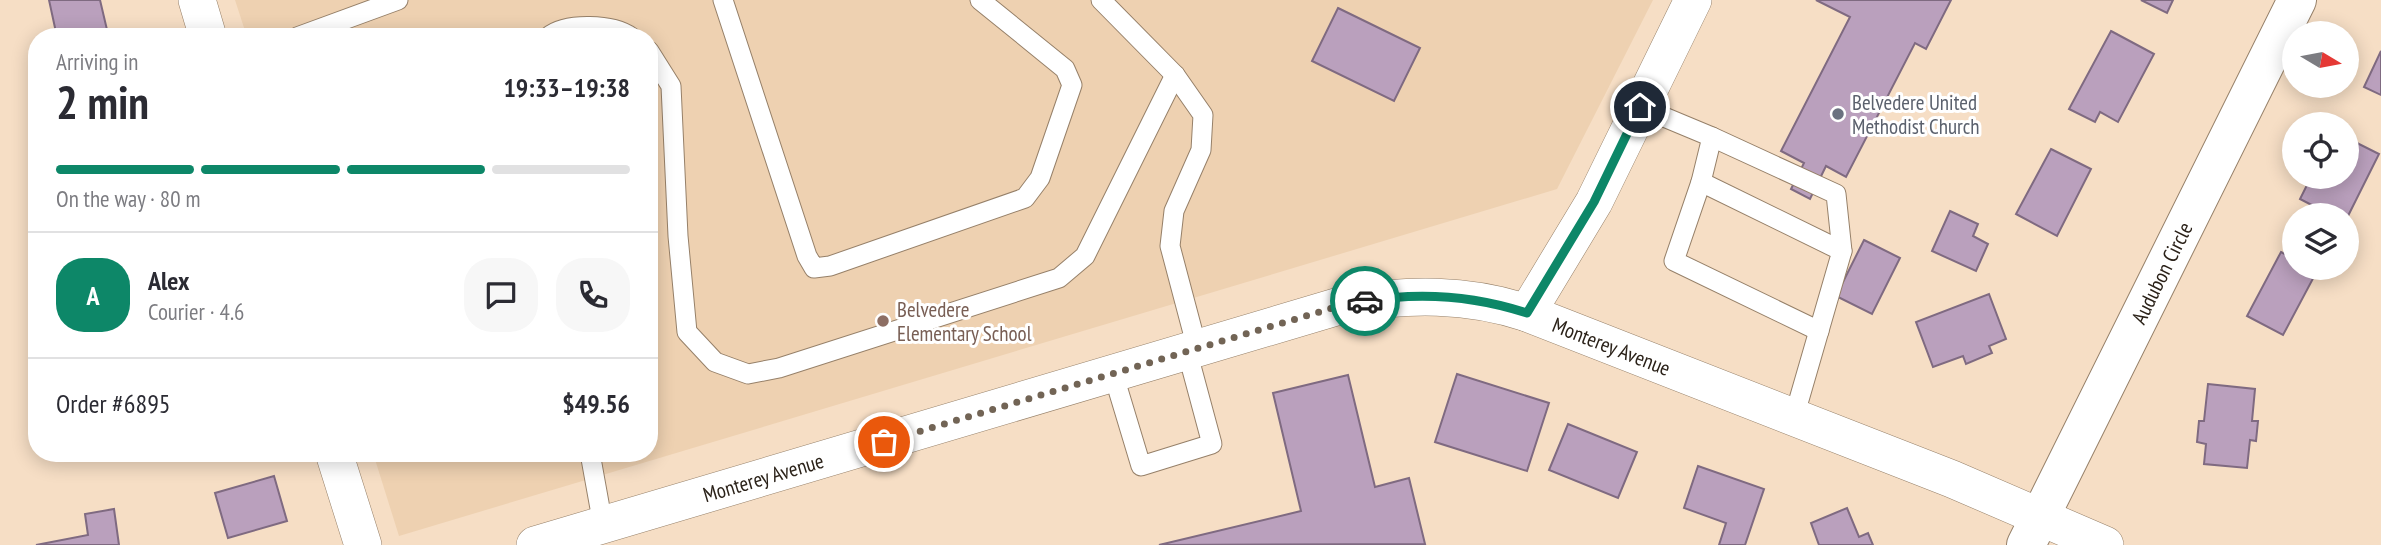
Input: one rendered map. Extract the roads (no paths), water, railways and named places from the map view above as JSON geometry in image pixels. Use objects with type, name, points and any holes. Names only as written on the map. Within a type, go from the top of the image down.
[{"type":"street","points":[[197,0],[205,28]]},
{"type":"street","points":[[1527,313],[1594,202],[1693,0]]},
{"type":"street","name":"Audubon Circle","points":[[2033,531],[2297,0]]},
{"type":"street","name":"Monterey Avenue","points":[[536,545],[1346,304],[1387,297],[1429,296],[1471,299],[1527,313],[1952,479],[2033,531],[2105,545]]},
{"type":"street","points":[[337,462],[363,545]]},
{"type":"lane","points":[[322,28],[398,0]]},
{"type":"lane","points":[[723,0],[807,256],[814,268],[830,266],[1025,198],[1040,178],[1072,85],[1065,69],[980,0]]},
{"type":"lane","points":[[1101,0],[1175,75],[1203,115],[1201,150],[1174,211],[1170,246],[1212,444],[1141,466],[1113,373]]},
{"type":"lane","points":[[579,28],[605,28]]},
{"type":"lane","points":[[658,66],[670,86],[678,236],[687,332],[715,362],[748,374],[779,368],[1059,278],[1085,256],[1175,75]]},
{"type":"lane","points":[[1640,107],[1836,194],[1842,251],[1794,417]]},
{"type":"lane","points":[[1712,137],[1701,182],[1674,261],[1819,331]]},
{"type":"lane","points":[[1701,182],[1842,251]]},
{"type":"lane","points":[[592,462],[603,525]]},
{"type":"place","name":"Belvedere United Methodist Church","points":[[1838,114]]},
{"type":"place","name":"Belvedere Elementary School","points":[[883,321]]}]
